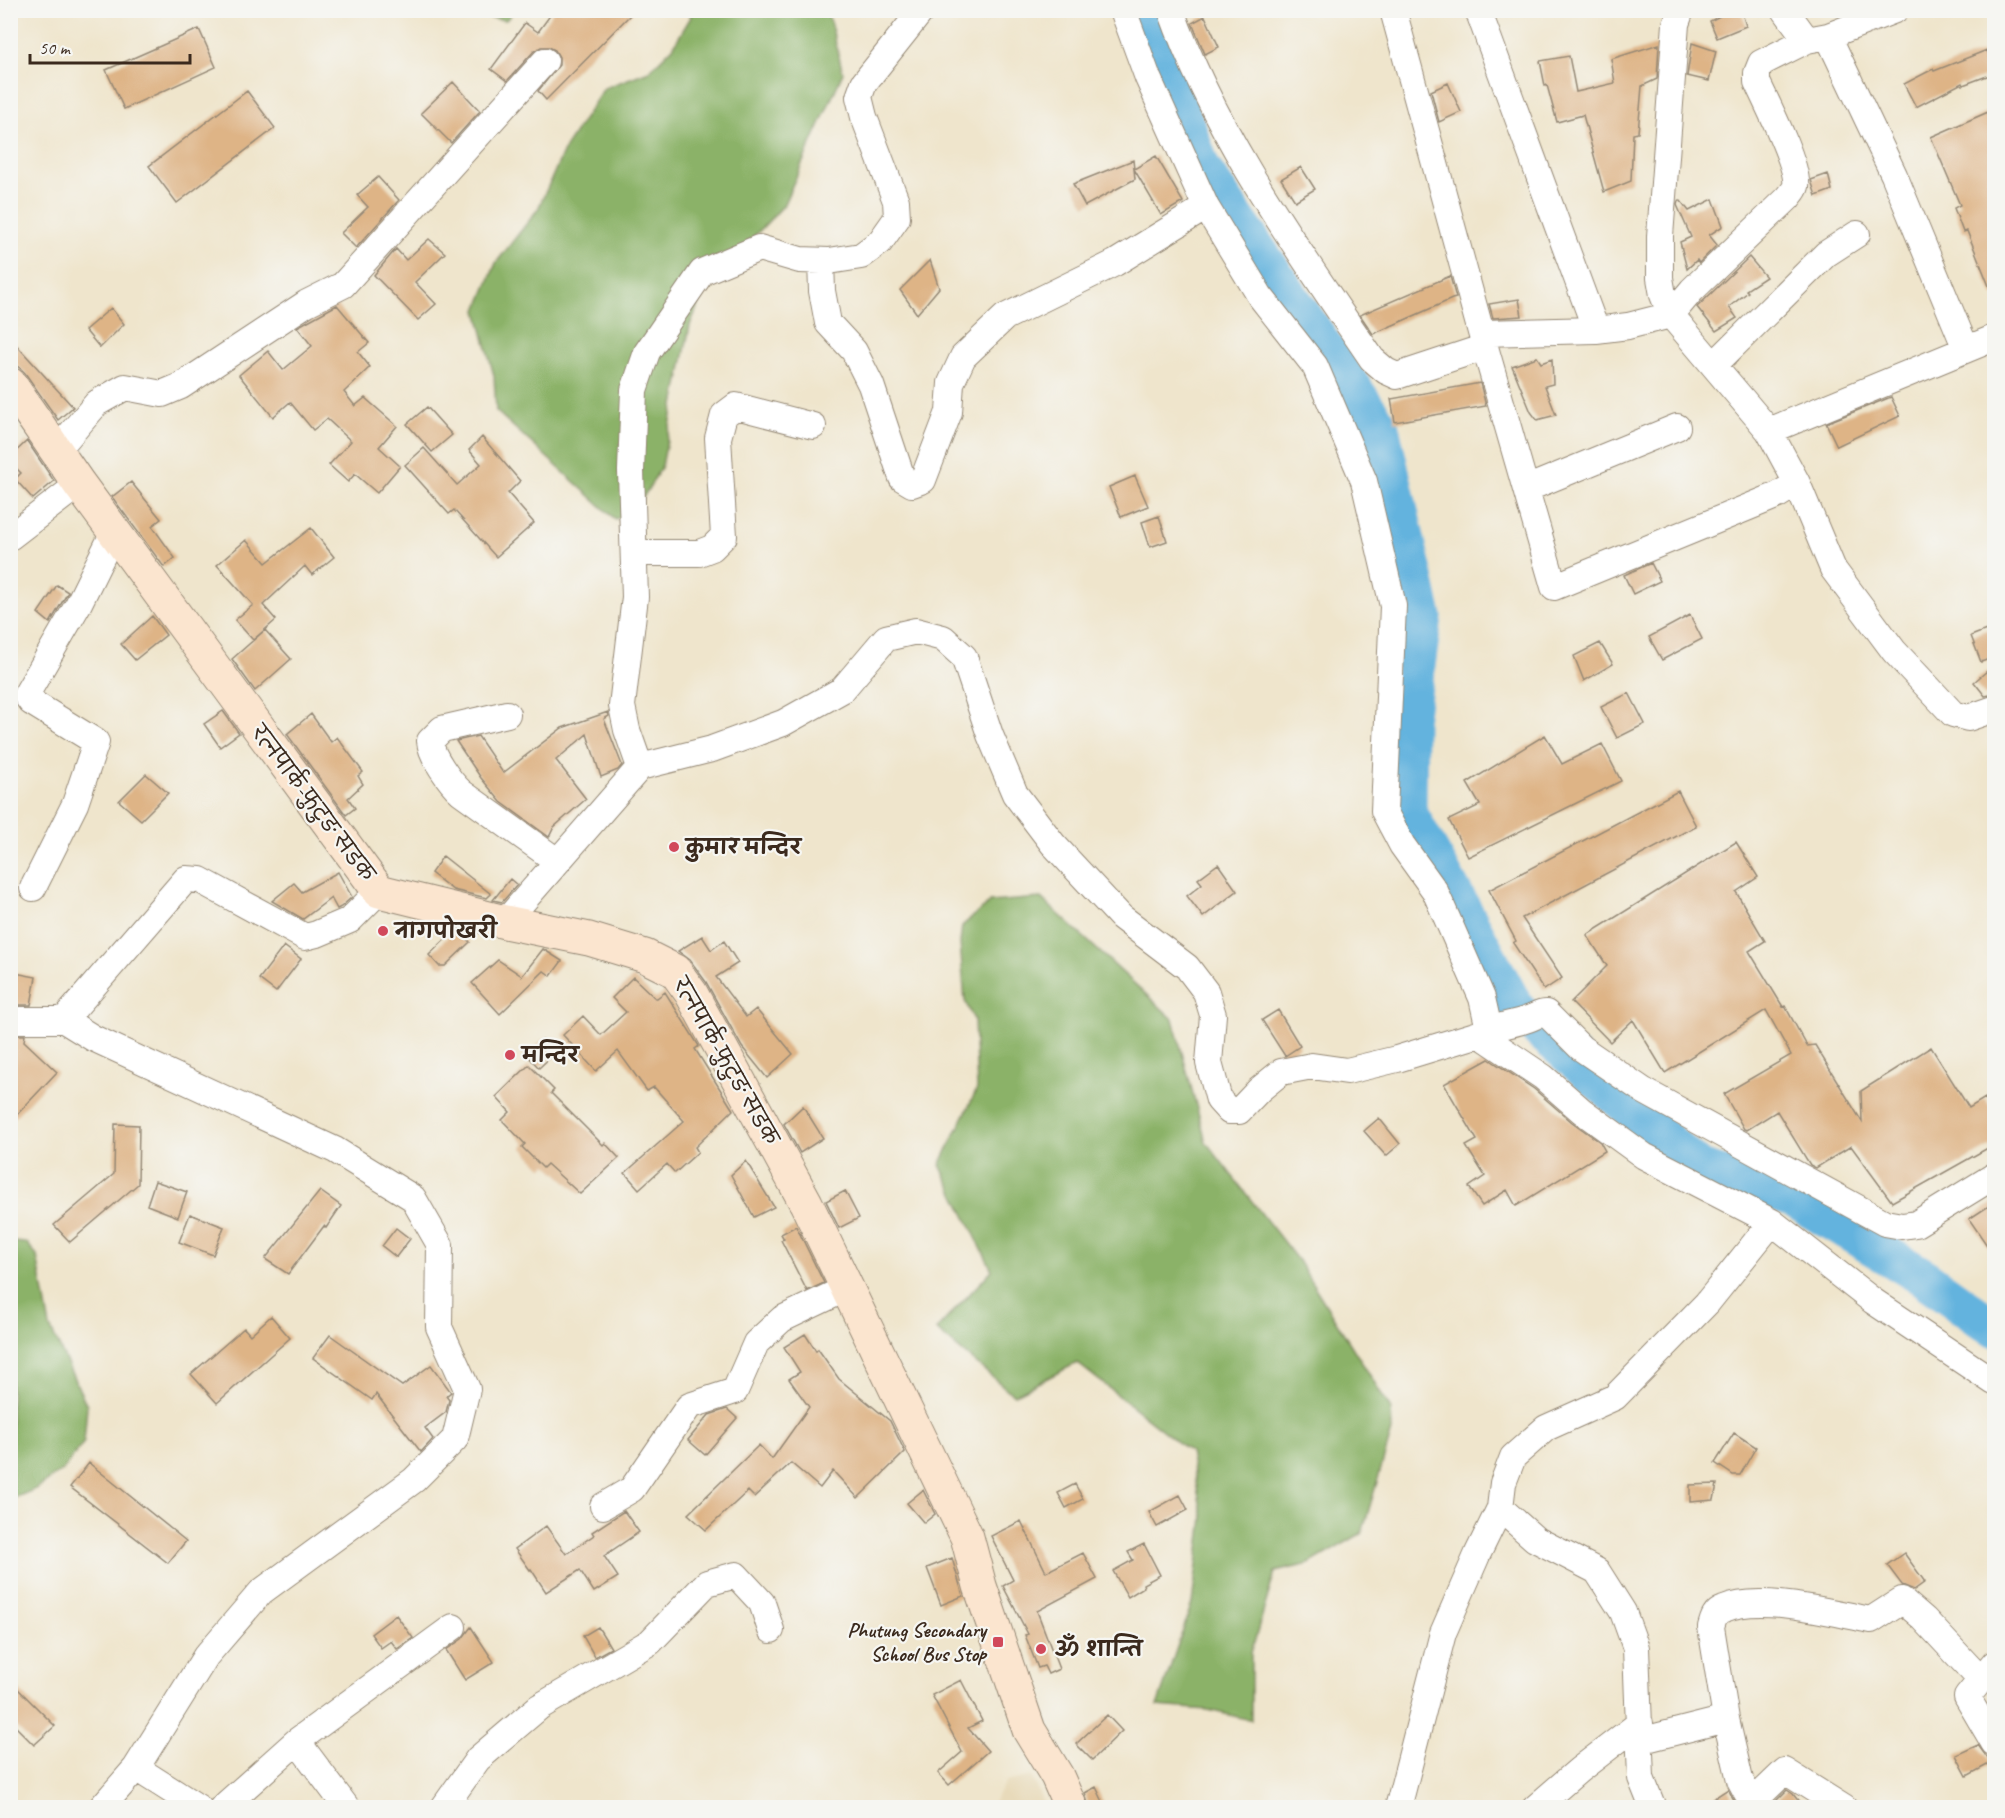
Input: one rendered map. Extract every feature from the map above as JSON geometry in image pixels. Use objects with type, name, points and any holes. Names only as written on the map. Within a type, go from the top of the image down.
[{"type":"street","points":[[640,767],[627,730],[622,706],[635,597],[631,471],[634,390],[647,352],[702,272],[759,248],[800,260],[821,261],[861,256],[880,242],[897,218],[896,201],[864,117],[859,97],[864,83],[922,10]]},
{"type":"street","points":[[1123,10],[1148,78],[1206,207],[1260,296],[1315,366],[1365,481],[1393,606],[1384,811],[1402,845],[1436,891],[1482,998],[1484,1031],[1582,1111],[1644,1156],[1772,1222],[1873,1301],[1995,1382]]},
{"type":"street","points":[[1171,10],[1186,52],[1241,157],[1308,265],[1372,359],[1386,371],[1398,376],[1483,340],[1628,326],[1671,315],[1692,290],[1788,198],[1796,187],[1788,153],[1757,82],[1757,73],[1761,63],[1818,38],[1894,10]]},
{"type":"street","points":[[1393,10],[1483,340],[1554,587],[1778,495],[1797,483]]},
{"type":"street","points":[[1478,10],[1596,330]]},
{"type":"street","points":[[1681,10],[1676,24],[1660,236],[1660,278],[1663,296],[1671,315],[1715,364],[1769,431],[1797,483],[1833,569],[1894,651],[1953,714],[1968,718],[1995,709]]},
{"type":"street","points":[[1785,10],[1818,38],[1894,175],[1966,349]]},
{"type":"street","points":[[57,450],[97,403],[124,387],[162,394],[181,387],[307,303],[343,285],[545,61]]},
{"type":"street","points":[[821,261],[822,291],[828,323],[854,351],[871,384],[902,478],[912,484],[924,480],[949,412],[951,383],[963,357],[1005,317],[1115,263],[1206,207]]},
{"type":"street","points":[[1715,364],[1826,254],[1857,234]]},
{"type":"street","points":[[1769,431],[1995,338]]},
{"type":"street","name":"रत्नपार्क-फुटुङ सडक","points":[[10,384],[79,484],[379,891],[505,922],[589,939],[645,956],[675,971],[691,993],[791,1172],[967,1537],[980,1586],[1029,1730],[1057,1776],[1071,1808]]},
{"type":"street","points":[[634,553],[699,553],[712,548],[724,536],[718,438],[724,415],[736,406],[813,426]]},
{"type":"street","points":[[1526,489],[1677,427]]},
{"type":"street","points":[[10,537],[79,484]]},
{"type":"street","points":[[33,888],[75,804],[96,742],[31,702],[26,695],[78,605],[114,532]]},
{"type":"street","points":[[505,922],[640,767],[712,749],[783,723],[842,690],[886,638],[916,631],[943,638],[964,657],[990,735],[1015,794],[1053,844],[1121,917],[1187,967],[1206,992],[1213,1015],[1209,1063],[1219,1100],[1229,1111],[1239,1111],[1281,1072],[1312,1066],[1347,1071],[1397,1059],[1530,1019],[1539,1013],[1546,1013],[1581,1048],[1644,1091],[1885,1223],[1902,1226],[1916,1224],[1995,1176]]},
{"type":"street","points":[[507,714],[442,729],[430,741],[431,750],[455,787],[557,861]]},
{"type":"street","points":[[64,1020],[186,879],[200,880],[305,937],[350,920],[379,891]]},
{"type":"street","points":[[10,1020],[64,1020],[93,1038],[335,1150],[412,1198],[441,1245],[439,1327],[467,1389],[454,1439],[414,1480],[261,1592],[206,1656],[136,1768],[101,1808]]},
{"type":"street","points":[[1398,1808],[1443,1633],[1500,1508],[1503,1483],[1513,1457],[1546,1428],[1615,1397],[1707,1304],[1772,1222]]},
{"type":"street","points":[[603,1506],[632,1489],[689,1406],[735,1391],[756,1343],[782,1319],[847,1288]]},
{"type":"street","points":[[1500,1508],[1535,1539],[1597,1571],[1623,1612],[1636,1648],[1641,1778],[1653,1808]]},
{"type":"street","points":[[444,1807],[478,1760],[539,1707],[651,1642],[707,1583],[736,1575],[762,1603],[771,1630]]},
{"type":"street","points":[[1844,1808],[1785,1772],[1758,1797],[1747,1793],[1740,1780],[1726,1719],[1711,1627],[1714,1616],[1723,1609],[1753,1603],[1781,1604],[1871,1620],[1902,1600],[1988,1672],[1967,1697],[1995,1743]]},
{"type":"street","points":[[222,1808],[297,1741],[453,1627]]},
{"type":"street","points":[[1535,1808],[1579,1770],[1640,1732],[1726,1719]]},
{"type":"street","points":[[297,1741],[347,1808]]},
{"type":"street","points":[[136,1768],[199,1808]]},
{"type":"shaded area","points":[[1031,1776],[1045,1807],[990,1807],[1006,1782]]},
{"type":"green space","points":[[464,11],[514,11],[506,20],[470,15]]},
{"type":"green space","points":[[688,11],[825,11],[830,20],[843,73],[783,206],[705,288],[690,325],[662,466],[633,514],[615,519],[496,411],[494,376],[477,310],[496,263],[538,209],[566,146],[604,88],[649,71],[673,47],[691,17]]},
{"type":"green space","points":[[1041,898],[1173,1019],[1206,1142],[1299,1262],[1391,1409],[1392,1431],[1362,1533],[1309,1564],[1275,1572],[1251,1653],[1251,1720],[1208,1710],[1157,1706],[1192,1603],[1203,1518],[1190,1452],[1077,1363],[1014,1395],[936,1330],[992,1270],[940,1165],[977,1089],[974,1020],[965,1001],[960,943],[962,926],[990,902]]},
{"type":"green space","points":[[11,1242],[27,1243],[37,1256],[50,1327],[87,1406],[84,1442],[63,1470],[32,1491],[11,1499]]},
{"type":"building","points":[[554,10],[635,10],[546,100],[538,91],[559,65],[559,57],[555,50],[541,47],[534,51],[507,81],[491,69],[525,23],[538,32]]},
{"type":"building","points":[[1732,10],[1741,10],[1746,26],[1717,38],[1710,21]]},
{"type":"building","points":[[1205,16],[1219,47],[1205,54],[1192,23]]},
{"type":"building","points":[[199,29],[216,67],[124,109],[106,70]]},
{"type":"building","points":[[1692,43],[1716,51],[1709,81],[1687,76]]},
{"type":"building","points":[[1659,44],[1657,79],[1642,86],[1638,133],[1633,134],[1631,181],[1604,192],[1583,115],[1557,122],[1547,85],[1545,86],[1540,61],[1569,56],[1576,92],[1615,83],[1611,59]]},
{"type":"building","points":[[1987,50],[1995,73],[1963,85],[1962,83],[1916,107],[1904,84],[1933,69],[1934,71]]},
{"type":"building","points":[[453,82],[480,111],[451,143],[421,113]]},
{"type":"building","points":[[1448,83],[1461,112],[1439,122],[1431,91]]},
{"type":"building","points":[[247,91],[275,128],[177,203],[149,166]]},
{"type":"building","points":[[1995,109],[1995,296],[1993,296],[1967,231],[1963,232],[1954,208],[1960,205],[1931,137]]},
{"type":"building","points":[[1156,156],[1183,202],[1161,215],[1134,169]]},
{"type":"building","points":[[1133,160],[1135,179],[1085,206],[1073,184]]},
{"type":"building","points":[[1301,167],[1315,189],[1295,201],[1281,179]]},
{"type":"building","points":[[1828,174],[1832,190],[1816,196],[1811,180]]},
{"type":"building","points":[[378,177],[399,200],[356,248],[341,233],[368,207],[357,195]]},
{"type":"building","points":[[1713,199],[1723,226],[1709,235],[1717,245],[1699,263],[1697,260],[1687,269],[1680,242],[1691,237],[1677,205],[1678,201],[1680,200],[1689,211]]},
{"type":"building","points":[[429,239],[445,253],[415,282],[436,304],[418,320],[374,275],[396,249],[406,260]]},
{"type":"building","points":[[1749,257],[1766,277],[1746,290],[1748,292],[1729,307],[1737,318],[1716,331],[1697,307]]},
{"type":"building","points":[[930,260],[939,288],[917,314],[900,290]]},
{"type":"building","points":[[1450,276],[1456,298],[1373,334],[1360,315]]},
{"type":"building","points":[[1519,299],[1522,316],[1493,318],[1489,304]]},
{"type":"building","points":[[337,305],[369,343],[358,352],[370,367],[344,392],[355,406],[365,398],[397,426],[379,447],[400,466],[377,493],[355,474],[348,482],[329,465],[351,441],[327,419],[313,430],[290,402],[273,417],[239,375],[268,351],[283,370],[312,346],[297,327]]},
{"type":"building","points":[[111,308],[124,324],[100,348],[85,330]]},
{"type":"building","points":[[10,338],[73,407],[58,420],[25,373],[19,367],[10,366]]},
{"type":"building","points":[[1537,357],[1541,363],[1552,359],[1553,384],[1545,386],[1556,415],[1537,420],[1531,412],[1512,366]]},
{"type":"building","points":[[1480,383],[1486,406],[1395,422],[1391,399]]},
{"type":"building","points":[[1891,397],[1900,416],[1837,446],[1826,423]]},
{"type":"building","points":[[427,407],[452,435],[432,452],[407,424]]},
{"type":"building","points":[[482,437],[520,481],[508,493],[534,523],[496,557],[454,510],[449,514],[405,465],[424,448],[457,485],[481,464],[469,450]]},
{"type":"building","points":[[27,441],[54,481],[33,499],[15,479],[21,473],[10,462],[10,457]]},
{"type":"building","points":[[1135,476],[1148,506],[1121,517],[1109,487]]},
{"type":"building","points":[[131,482],[161,519],[152,526],[175,558],[164,567],[112,497]]},
{"type":"building","points":[[1159,516],[1167,541],[1150,547],[1142,522]]},
{"type":"building","points":[[311,528],[334,557],[312,575],[305,566],[263,605],[276,620],[253,640],[235,620],[253,605],[217,565],[246,540],[266,563]]},
{"type":"building","points":[[1651,563],[1660,581],[1633,594],[1624,575]]},
{"type":"building","points":[[57,585],[68,592],[50,623],[38,613]]},
{"type":"building","points":[[1690,615],[1702,639],[1662,660],[1649,637]]},
{"type":"building","points":[[152,616],[166,635],[135,660],[121,644]]},
{"type":"building","points":[[1989,629],[1995,644],[1995,657],[1981,662],[1971,636]]},
{"type":"building","points":[[265,630],[291,659],[255,691],[232,659]]},
{"type":"building","points":[[1600,643],[1613,664],[1584,681],[1574,656]]},
{"type":"building","points":[[1987,671],[1995,681],[1995,694],[1985,696],[1974,682]]},
{"type":"building","points":[[1629,693],[1645,724],[1617,738],[1601,707]]},
{"type":"building","points":[[223,711],[239,733],[220,747],[204,724]]},
{"type":"building","points":[[608,712],[609,716],[604,719],[622,765],[618,770],[601,777],[587,734],[556,760],[586,799],[554,827],[549,837],[501,802],[481,778],[456,741],[478,736],[503,773],[562,728]]},
{"type":"building","points":[[311,714],[331,742],[337,737],[363,772],[358,776],[363,784],[348,798],[355,808],[346,815],[287,734]]},
{"type":"building","points":[[1545,735],[1562,764],[1602,744],[1621,781],[1468,857],[1449,820],[1480,805],[1467,783]]},
{"type":"building","points":[[146,774],[168,793],[141,820],[119,801]]},
{"type":"building","points":[[1678,791],[1696,826],[1522,918],[1562,978],[1544,990],[1513,943],[1516,941],[1489,890]]},
{"type":"building","points":[[1736,842],[1758,877],[1736,892],[1765,941],[1749,951],[1783,1007],[1785,1006],[1807,1046],[1815,1045],[1862,1122],[1861,1091],[1931,1047],[1969,1108],[1985,1098],[1995,1114],[1995,1144],[1892,1202],[1851,1146],[1816,1168],[1810,1165],[1777,1111],[1747,1130],[1744,1129],[1724,1094],[1791,1055],[1766,1010],[1665,1073],[1633,1020],[1610,1042],[1571,1002],[1607,966],[1587,935]]},
{"type":"building","points":[[443,856],[491,894],[487,898],[453,890],[431,873]]},
{"type":"building","points":[[1218,864],[1237,891],[1203,917],[1187,896],[1202,884],[1198,879]]},
{"type":"building","points":[[338,872],[352,897],[337,909],[331,898],[303,919],[272,901],[294,883],[302,892]]},
{"type":"building","points":[[510,879],[517,885],[502,902],[493,900]]},
{"type":"building","points":[[456,929],[470,942],[445,966],[439,966],[429,955]]},
{"type":"building","points":[[702,936],[711,950],[724,941],[738,963],[716,977],[746,1017],[756,1009],[793,1054],[767,1078],[742,1047],[706,982],[690,960],[678,951]]},
{"type":"building","points":[[284,946],[301,959],[276,992],[259,979]]},
{"type":"building","points":[[543,949],[562,961],[551,976],[544,971],[500,1014],[472,983],[498,960],[522,976]]},
{"type":"building","points":[[10,972],[36,977],[31,1005],[10,1005]]},
{"type":"building","points":[[633,977],[655,998],[665,992],[699,1046],[695,1049],[733,1110],[695,1147],[698,1152],[675,1173],[667,1164],[639,1189],[625,1173],[684,1121],[654,1087],[647,1091],[618,1051],[596,1071],[563,1035],[583,1016],[601,1035],[626,1012],[612,998]]},
{"type":"building","points":[[1278,1010],[1300,1046],[1285,1056],[1262,1020]]},
{"type":"building","points":[[10,1035],[25,1035],[24,1041],[57,1072],[10,1122]]},
{"type":"building","points":[[543,1039],[556,1052],[539,1068],[527,1055]]},
{"type":"building","points":[[1489,1059],[1534,1089],[1572,1122],[1600,1142],[1605,1151],[1516,1206],[1507,1190],[1482,1206],[1469,1187],[1485,1176],[1466,1146],[1477,1140],[1444,1084]]},
{"type":"building","points":[[529,1065],[554,1090],[551,1093],[619,1158],[580,1194],[547,1164],[543,1168],[522,1147],[525,1144],[502,1120],[510,1112],[496,1097]]},
{"type":"building","points":[[803,1106],[823,1138],[800,1153],[784,1124]]},
{"type":"building","points":[[1379,1118],[1400,1144],[1386,1156],[1364,1131]]},
{"type":"building","points":[[115,1124],[139,1125],[138,1184],[70,1242],[54,1225],[114,1174]]},
{"type":"building","points":[[746,1161],[774,1207],[754,1217],[731,1175]]},
{"type":"building","points":[[155,1181],[187,1192],[178,1217],[147,1205]]},
{"type":"building","points":[[320,1191],[341,1206],[288,1274],[265,1259]]},
{"type":"building","points":[[845,1191],[859,1218],[839,1228],[826,1201]]},
{"type":"building","points":[[1995,1202],[1995,1257],[1969,1219]]},
{"type":"building","points":[[190,1214],[224,1227],[213,1255],[179,1242]]},
{"type":"building","points":[[796,1226],[824,1283],[807,1291],[781,1240],[784,1239],[781,1234]]},
{"type":"building","points":[[396,1228],[410,1239],[396,1257],[382,1246]]},
{"type":"building","points":[[271,1316],[290,1338],[217,1403],[191,1374],[244,1328],[250,1335]]},
{"type":"building","points":[[805,1334],[839,1379],[890,1421],[905,1452],[858,1498],[833,1471],[820,1488],[791,1463],[754,1497],[748,1491],[706,1530],[688,1514],[759,1445],[772,1459],[809,1407],[789,1379],[800,1372],[784,1347]]},
{"type":"building","points":[[330,1335],[402,1386],[431,1365],[451,1392],[446,1396],[449,1400],[446,1412],[425,1428],[433,1439],[421,1452],[376,1394],[372,1400],[313,1358]]},
{"type":"building","points":[[727,1409],[737,1418],[705,1455],[688,1440],[709,1415]]},
{"type":"building","points":[[1734,1433],[1756,1447],[1740,1475],[1733,1475],[1715,1463]]},
{"type":"building","points":[[89,1463],[186,1541],[168,1563],[70,1487]]},
{"type":"building","points":[[1075,1484],[1083,1499],[1066,1508],[1058,1493]]},
{"type":"building","points":[[1717,1484],[1714,1500],[1690,1502],[1690,1485]]},
{"type":"building","points":[[923,1490],[935,1514],[924,1523],[907,1503]]},
{"type":"building","points":[[1180,1495],[1188,1510],[1157,1527],[1149,1512]]},
{"type":"building","points":[[624,1511],[639,1532],[604,1556],[618,1577],[594,1592],[580,1570],[546,1592],[515,1549],[546,1526],[566,1554],[594,1535],[592,1532]]},
{"type":"building","points":[[1021,1521],[1046,1572],[1083,1553],[1097,1579],[1037,1611],[1059,1669],[1048,1674],[1044,1666],[1038,1668],[1025,1635],[1028,1634],[1003,1586],[1013,1580],[991,1536]]},
{"type":"building","points":[[1144,1544],[1160,1575],[1143,1584],[1144,1587],[1128,1597],[1113,1571],[1133,1560],[1128,1552]]},
{"type":"building","points":[[1904,1553],[1925,1582],[1914,1590],[1902,1585],[1887,1565]]},
{"type":"building","points":[[952,1558],[963,1596],[941,1605],[927,1568]]},
{"type":"building","points":[[396,1615],[413,1638],[397,1649],[391,1641],[381,1648],[371,1634]]},
{"type":"building","points":[[471,1627],[494,1662],[465,1680],[446,1650],[462,1639]]},
{"type":"building","points":[[598,1627],[611,1648],[595,1657],[583,1636]]},
{"type":"building","points":[[961,1680],[982,1721],[968,1728],[988,1751],[949,1785],[938,1773],[962,1752],[932,1695]]},
{"type":"building","points":[[10,1681],[55,1726],[34,1745],[10,1721]]},
{"type":"building","points":[[1107,1715],[1122,1731],[1092,1760],[1076,1744]]},
{"type":"building","points":[[1978,1745],[1991,1763],[1967,1776],[1956,1755]]},
{"type":"building","points":[[1096,1787],[1106,1808],[1089,1808],[1085,1793]]},
{"type":"building","points":[[1728,1789],[1741,1808],[1699,1808]]},
{"type":"building","points":[[1787,1790],[1804,1808],[1769,1808]]},
{"type":"waterway","points":[[1144,10],[1201,168],[1380,428],[1423,617],[1408,720],[1407,811],[1515,1008],[1699,1169],[1793,1198],[1920,1275],[1994,1328]]},
{"type":"place","name":"कुमार मन्दिर","points":[[674,847]]},
{"type":"place","name":"नागपोखरी","points":[[383,931]]},
{"type":"place","name":"मन्दिर","points":[[510,1055]]},
{"type":"place","name":"Phutung Secondary School Bus Stop","points":[[998,1642]]},
{"type":"place","name":"ॐ शान्ति","points":[[1041,1649]]}]
